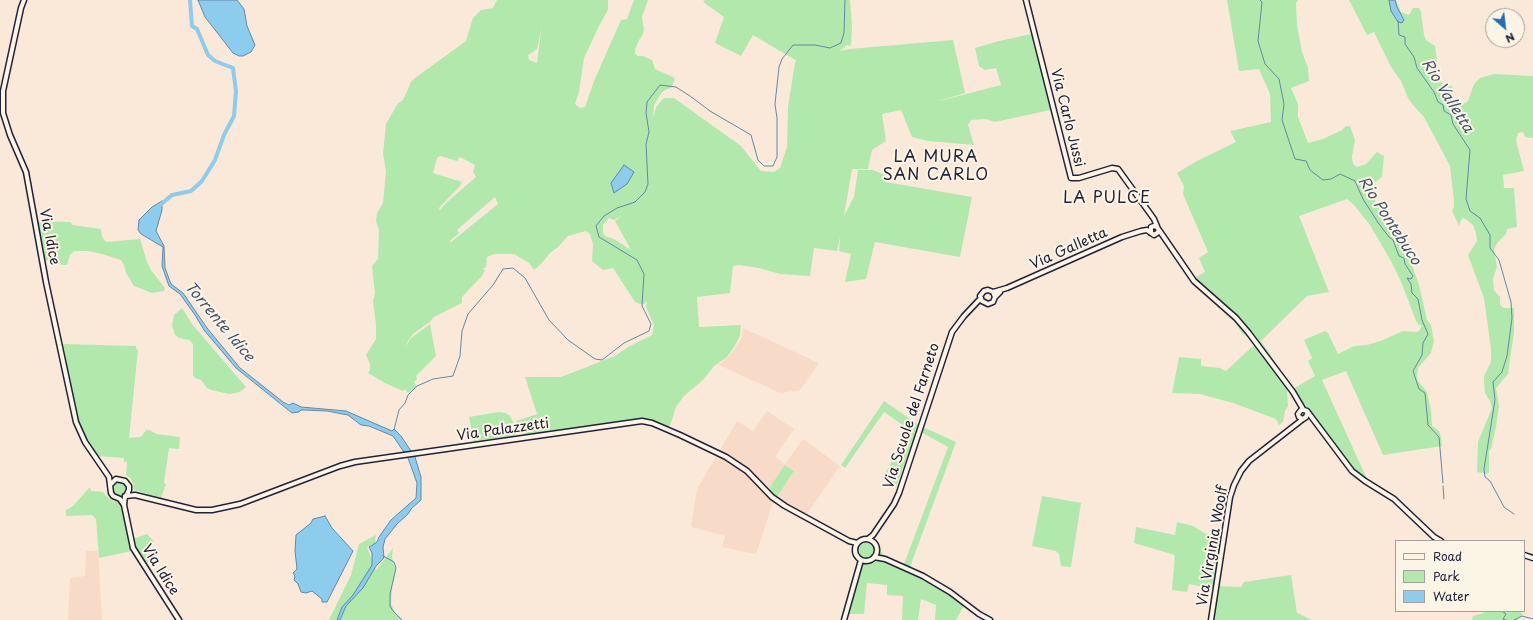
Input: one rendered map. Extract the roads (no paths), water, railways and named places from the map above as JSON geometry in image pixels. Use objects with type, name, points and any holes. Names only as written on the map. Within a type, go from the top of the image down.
[{"type":"main road","name":"Via Idice","points":[[24,0],[3,90],[4,113],[10,135],[26,172],[46,282],[76,422],[85,442],[107,473],[111,484],[111,493],[113,496],[119,498],[124,506],[133,548],[179,620]]},
{"type":"main road","name":"Via Carlo Jussi","points":[[1026,0],[1069,175],[1072,179],[1112,168],[1118,169],[1133,188],[1154,221],[1155,227],[1163,236],[1194,281],[1236,318],[1293,392],[1298,402],[1300,412]]},
{"type":"main road","name":"Via Carlo Jussi","points":[[1149,232],[1155,227]]},
{"type":"main road","points":[[1155,227],[1156,234]]},
{"type":"main road","name":"Via Galletta","points":[[993,292],[1002,290],[1122,238],[1141,231],[1149,232]]},
{"type":"main road","points":[[1149,232],[1163,236]]},
{"type":"main road","points":[[989,290],[993,292],[995,297],[990,303],[982,300],[982,292],[989,290]]},
{"type":"main road","name":"Via Galletta","points":[[995,297],[1002,290]]},
{"type":"main road","name":"Via Scuole del Farneto","points":[[870,540],[894,504],[899,493],[952,332],[964,316],[982,300]]},
{"type":"main road","points":[[1314,421],[1299,418],[1300,412],[1307,414],[1314,421],[1352,470],[1365,481],[1394,499],[1434,537],[1439,540]]},
{"type":"main road","name":"Via Virginia Woolf","points":[[1292,428],[1300,412]]},
{"type":"main road","name":"Via Virginia Woolf","points":[[1211,620],[1230,497],[1234,485],[1241,471],[1249,461],[1304,419],[1307,414]]},
{"type":"main road","name":"Via Palazzetti","points":[[126,496],[135,495],[196,510],[226,508],[340,466],[389,457],[642,421],[652,423],[726,457],[747,472],[784,506],[849,541],[857,543]]},
{"type":"main road","name":"Via Idice","points":[[107,473],[116,479],[127,483],[129,489],[124,506]]},
{"type":"main road","points":[[111,484],[116,479]]},
{"type":"main road","points":[[129,489],[135,495]]},
{"type":"main road","points":[[119,498],[126,496]]},
{"type":"main road","points":[[854,549],[857,543],[863,539],[870,540],[876,547],[880,556],[929,579],[990,620]]},
{"type":"main road","name":"Via Palazzetti","points":[[849,541],[855,554],[862,561]]},
{"type":"main road","points":[[844,620],[862,561],[868,561],[874,557],[877,551]]},
{"type":"main road","points":[[874,557],[885,559]]},
{"type":"water","points":[[198,0],[237,0],[244,9],[247,26],[255,45],[251,52],[243,56],[233,53],[205,17]]},
{"type":"water","points":[[1389,0],[1395,0],[1404,20],[1402,23],[1398,22],[1391,11]]},
{"type":"water","points":[[624,165],[634,172],[627,184],[614,193],[611,183]]},
{"type":"water","points":[[162,201],[162,210],[156,231],[164,246],[165,268],[171,284],[183,293],[207,328],[240,368],[283,402],[289,405],[293,403],[301,407],[346,411],[392,431],[394,429],[401,436],[415,457],[421,477],[421,500],[397,524],[385,539],[383,547],[384,558],[376,566],[363,588],[346,606],[340,620],[337,620],[342,607],[353,595],[372,565],[372,553],[369,547],[377,542],[391,520],[416,498],[417,483],[408,458],[393,436],[369,426],[361,425],[348,415],[327,411],[304,410],[292,413],[236,368],[204,330],[180,294],[169,286],[162,266],[163,247],[141,234],[138,230],[139,220],[152,207]]},
{"type":"water","points":[[325,516],[332,528],[353,551],[327,602],[322,602],[322,599],[312,591],[306,593],[301,592],[298,584],[294,580],[295,576],[293,573],[297,569],[295,551],[296,535],[311,523],[313,519]]},
{"type":"waterway","name":"Torrente Idice","points":[[159,206],[172,195],[191,191],[202,181],[215,160],[224,135],[234,116],[236,91],[233,68],[215,61],[208,55],[197,29],[192,26],[190,0]]},
{"type":"waterway","points":[[394,430],[399,410],[405,403],[408,395],[417,386],[433,379],[453,376],[460,356],[462,331],[468,314],[493,285],[503,269],[513,268],[525,278],[549,320],[568,340],[595,359],[602,360],[624,343],[649,331],[651,324],[642,306],[644,274],[637,260],[599,237],[596,226],[604,216],[617,208],[635,202],[645,192],[648,184],[646,144],[649,132],[646,113],[647,102],[660,85],[676,87],[710,111],[751,135],[758,160],[764,166],[773,166],[777,157],[777,118],[775,104],[779,67],[782,59],[793,45],[815,45],[830,48],[841,43],[844,33],[845,0]]},
{"type":"waterway","name":"Rio Pontebuco","points":[[1260,0],[1262,2],[1258,41],[1265,64],[1279,79],[1284,104],[1282,120],[1295,159],[1306,161],[1310,170],[1323,180],[1331,179],[1340,174],[1355,181],[1363,199],[1379,224],[1393,240],[1399,256],[1404,258],[1405,264],[1413,276],[1411,279],[1407,278],[1411,284],[1412,293],[1418,299],[1422,320],[1428,334],[1423,343],[1422,355],[1413,371],[1419,389],[1425,393],[1428,425],[1439,437],[1443,483]]},
{"type":"waterway","name":"Rio Valletta","points":[[1398,21],[1399,35],[1405,37],[1405,44],[1414,57],[1417,68],[1434,92],[1438,102],[1443,105],[1444,111],[1451,115],[1453,124],[1470,150],[1466,199],[1470,211],[1480,218],[1490,235],[1490,248],[1499,260],[1511,302],[1512,318],[1507,356],[1502,372],[1493,382],[1495,400],[1484,469],[1485,477],[1490,481],[1504,507],[1514,514]]},
{"type":"waterway","name":"Rio Pontebuco","points":[[1443,486],[1444,499]]},
{"type":"waterway","points":[[383,556],[394,562],[396,568],[390,594],[390,606],[402,620]]},
{"type":"waterway","name":"Rio Pontebuco","points":[[1503,612],[1506,614],[1503,619],[1506,620]]},
{"type":"waterway","name":"Rio Pontebuco","points":[[1514,620],[1522,616],[1533,619]]},
{"type":"district","name":"LA MURA SAN CARLO","points":[[936,167]]},
{"type":"district","name":"LA PULCE","points":[[1107,199]]}]
